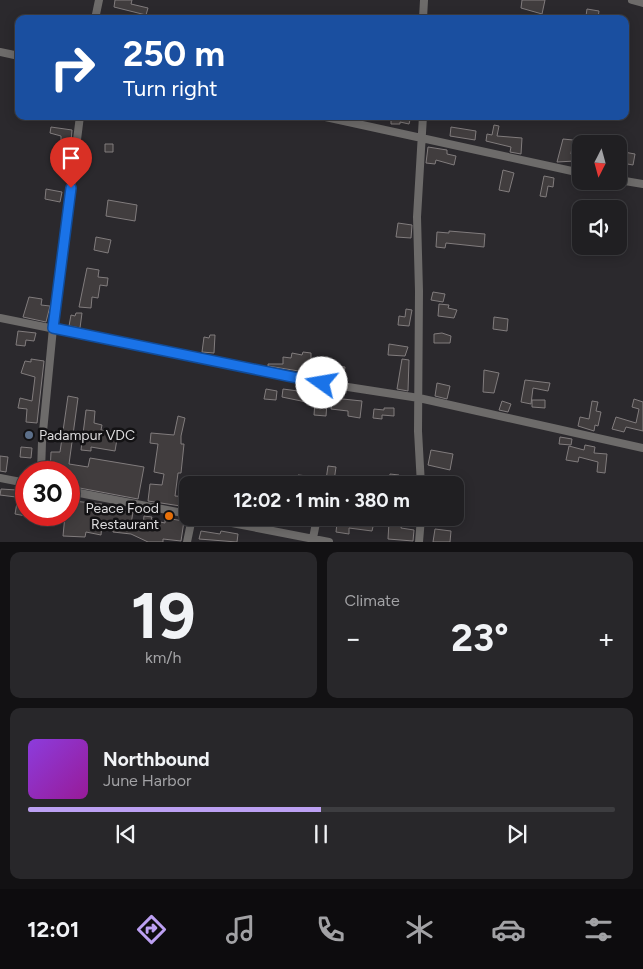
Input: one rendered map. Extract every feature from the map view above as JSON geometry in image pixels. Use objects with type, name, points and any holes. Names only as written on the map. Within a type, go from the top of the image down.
[{"type":"street","points":[[96,15],[99,0]]},
{"type":"street","points":[[423,15],[424,0]]},
{"type":"street","points":[[632,0],[643,3]]},
{"type":"street","points":[[0,52],[15,55]]},
{"type":"street","points":[[41,461],[53,328],[79,120]]},
{"type":"street","points":[[340,120],[423,137],[509,159],[572,172]]},
{"type":"street","points":[[420,476],[417,217],[423,120]]},
{"type":"street","points":[[628,182],[643,184]]},
{"type":"street","points":[[0,318],[322,383],[419,398],[643,448]]},
{"type":"street","points":[[0,478],[15,481]]},
{"type":"street","points":[[80,493],[179,512]]},
{"type":"street","points":[[187,542],[190,526]]},
{"type":"street","points":[[249,526],[329,542]]},
{"type":"street","points":[[313,538],[315,526]]},
{"type":"street","points":[[418,542],[420,526]]},
{"type":"building","points":[[115,0],[132,0],[131,4],[148,8],[146,15],[114,7]]},
{"type":"building","points":[[522,0],[545,0],[542,14],[521,8]]},
{"type":"building","points":[[587,9],[599,11],[598,15],[586,15]]},
{"type":"building","points":[[391,120],[410,120],[409,124],[400,122],[400,124],[391,124]]},
{"type":"building","points":[[494,125],[499,126],[497,136],[522,138],[521,154],[510,152],[511,147],[486,141],[487,134],[492,135]]},
{"type":"building","points":[[51,127],[72,130],[71,142],[61,141],[61,136],[50,133]]},
{"type":"building","points":[[451,127],[476,131],[475,140],[450,136]]},
{"type":"building","points":[[563,139],[572,140],[572,161],[557,162]]},
{"type":"building","points":[[105,144],[113,144],[113,152],[105,152]]},
{"type":"building","points":[[428,147],[447,150],[447,154],[456,156],[454,165],[436,160],[435,164],[426,163]]},
{"type":"building","points":[[628,153],[635,154],[633,165],[628,164]]},
{"type":"building","points":[[503,170],[514,173],[509,192],[499,190]]},
{"type":"building","points":[[544,176],[554,178],[553,187],[548,186],[546,197],[540,196]]},
{"type":"building","points":[[46,189],[62,192],[60,202],[45,199]]},
{"type":"building","points":[[108,200],[137,205],[135,221],[106,216]]},
{"type":"building","points":[[398,223],[412,225],[411,238],[396,237]]},
{"type":"building","points":[[449,231],[485,234],[484,247],[446,243],[445,248],[436,247],[437,232],[449,233]]},
{"type":"building","points":[[96,237],[111,240],[108,253],[94,250]]},
{"type":"building","points":[[87,268],[99,270],[98,277],[108,278],[107,286],[100,285],[98,298],[92,297],[91,308],[79,307]]},
{"type":"building","points":[[433,292],[445,294],[443,302],[431,300]]},
{"type":"building","points":[[29,297],[42,299],[41,305],[50,306],[46,322],[23,317]]},
{"type":"building","points":[[439,304],[449,305],[448,308],[457,310],[454,318],[438,316]]},
{"type":"building","points":[[406,309],[412,310],[409,326],[398,325],[399,316],[405,317]]},
{"type":"building","points":[[76,313],[82,313],[80,328],[69,326],[71,315],[75,316]]},
{"type":"building","points":[[494,317],[508,319],[507,331],[493,329]]},
{"type":"building","points":[[18,331],[36,333],[34,341],[26,340],[25,346],[16,345]]},
{"type":"building","points":[[442,333],[451,336],[450,343],[434,343],[434,334]]},
{"type":"building","points":[[210,335],[215,335],[214,353],[202,352],[204,337],[209,338]]},
{"type":"building","points":[[389,344],[408,347],[405,356],[388,355]]},
{"type":"building","points":[[303,352],[311,353],[311,373],[268,366],[268,364],[283,364],[283,357],[291,358],[292,353],[302,355]]},
{"type":"building","points":[[31,359],[44,361],[37,423],[26,422],[27,409],[18,408],[20,398],[32,401],[35,377],[21,373],[25,361],[31,362]]},
{"type":"building","points":[[402,359],[409,360],[408,391],[397,389]]},
{"type":"building","points":[[339,366],[345,367],[343,380],[331,379],[332,368],[338,369]]},
{"type":"building","points":[[484,370],[499,373],[494,393],[483,392]]},
{"type":"building","points":[[525,380],[550,383],[548,391],[533,388],[531,404],[521,402]]},
{"type":"building","points":[[437,383],[450,386],[447,399],[435,396]]},
{"type":"building","points":[[266,389],[277,391],[276,400],[264,399]]},
{"type":"building","points":[[283,389],[313,393],[311,403],[282,397]]},
{"type":"building","points":[[68,396],[78,398],[69,461],[51,461],[51,452],[60,452]]},
{"type":"building","points":[[333,398],[362,401],[360,418],[348,416],[348,411],[331,409]]},
{"type":"building","points":[[634,399],[643,402],[643,431],[626,427],[624,432],[612,429],[616,417],[636,423],[639,409],[632,407]]},
{"type":"building","points":[[532,400],[545,400],[545,408],[532,407]]},
{"type":"building","points":[[502,401],[511,404],[508,412],[499,410]]},
{"type":"building","points":[[592,401],[598,402],[596,411],[601,412],[598,426],[595,425],[594,431],[578,426],[580,417],[589,419]]},
{"type":"building","points":[[315,402],[327,403],[326,416],[314,415]]},
{"type":"building","points":[[384,408],[394,408],[394,416],[382,415],[382,419],[373,418],[374,409],[384,410]]},
{"type":"building","points":[[86,410],[95,411],[94,423],[102,425],[101,430],[118,433],[115,451],[91,447],[91,451],[81,450]]},
{"type":"building","points":[[178,416],[185,418],[181,436],[181,444],[184,444],[181,473],[178,473],[175,496],[179,496],[179,506],[148,501],[150,484],[162,485],[164,474],[154,472],[158,444],[150,443],[151,433],[174,435]]},
{"type":"building","points":[[560,437],[572,439],[571,445],[559,444]]},
{"type":"building","points":[[585,445],[595,447],[594,453],[607,454],[605,473],[597,472],[598,462],[579,457],[578,462],[566,460],[569,446],[584,450]]},
{"type":"building","points":[[21,447],[32,448],[31,458],[20,457]]},
{"type":"building","points":[[431,450],[453,454],[450,470],[428,465]]},
{"type":"building","points":[[0,456],[8,457],[6,472],[0,471]]},
{"type":"building","points":[[90,458],[144,467],[138,499],[80,488],[80,466],[88,467]]},
{"type":"building","points":[[328,466],[336,467],[335,476],[327,476]]},
{"type":"building","points":[[1,489],[15,490],[15,497],[0,495]]},
{"type":"building","points":[[80,502],[102,504],[101,506],[111,507],[111,510],[133,512],[131,524],[143,525],[144,516],[152,517],[151,520],[165,523],[165,518],[179,520],[179,526],[183,526],[181,541],[163,539],[163,542],[148,542],[131,534],[113,532],[113,525],[102,524],[101,535],[86,532],[85,537],[63,536],[64,526],[80,526]]},
{"type":"building","points":[[337,526],[373,526],[372,531],[349,528],[349,534],[336,532]]},
{"type":"building","points":[[389,526],[401,526],[401,528],[414,530],[413,541],[388,539]]},
{"type":"building","points":[[435,529],[451,531],[450,542],[433,542]]},
{"type":"building","points":[[201,531],[220,534],[221,531],[238,534],[237,542],[199,539]]},
{"type":"place","name":"Padampur VDC","points":[[29,435]]},
{"type":"place","name":"Peace Food Restaurant","points":[[169,516]]},
{"type":"route","points":[[71,188],[53,328],[322,383]]}]
